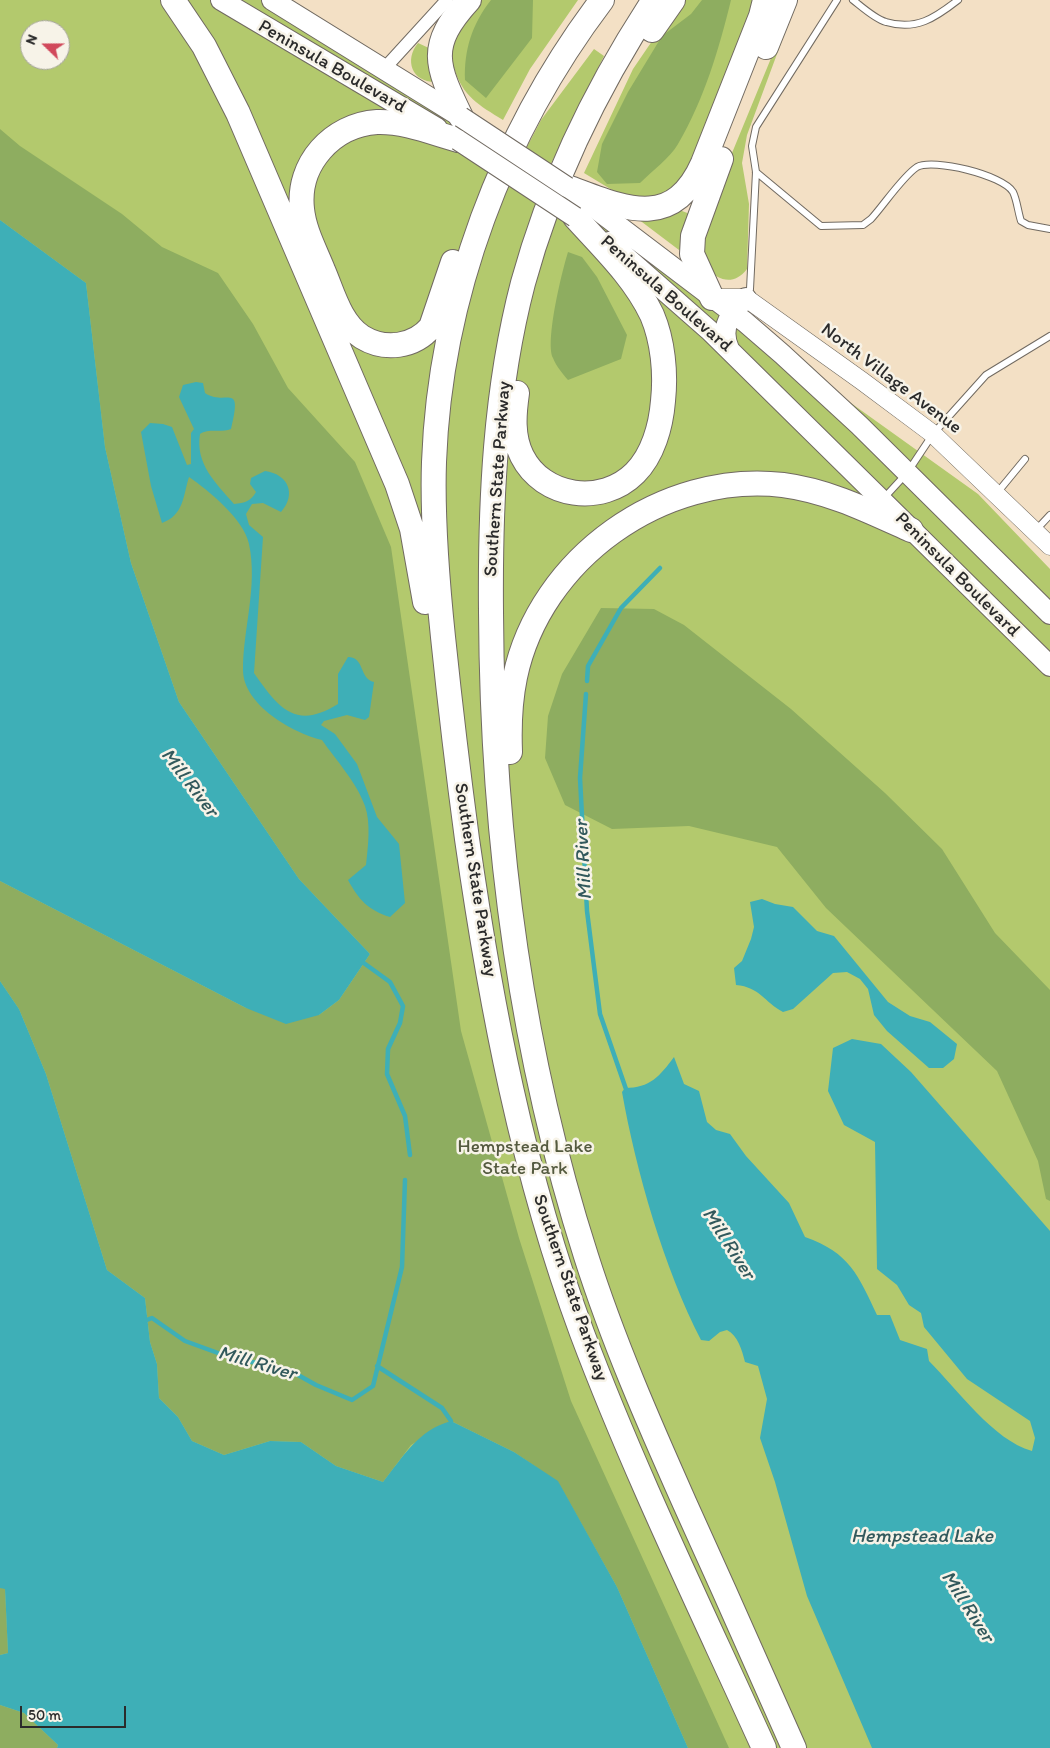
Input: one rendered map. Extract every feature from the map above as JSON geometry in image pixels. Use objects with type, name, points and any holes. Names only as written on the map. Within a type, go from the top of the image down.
[{"type":"highway","points":[[174,0],[204,46],[234,104],[403,499],[412,530],[423,589],[438,727],[466,827]]},
{"type":"highway","points":[[461,117],[442,74],[439,54],[441,42],[450,22],[468,0]]},
{"type":"highway","points":[[544,89],[571,17],[583,0]]},
{"type":"highway","name":"Southern State Parkway","points":[[602,0],[569,46],[522,128],[499,176],[478,229],[463,279],[442,380],[434,448],[433,501],[436,560],[451,716],[485,955],[510,1083],[535,1185],[564,1280],[582,1331],[621,1428],[764,1748]]},
{"type":"highway","name":"Southern State Parkway","points":[[654,0],[608,74],[576,138],[552,196],[531,257],[518,306],[503,384],[496,436],[491,635],[494,748],[508,903],[523,1005],[544,1108],[590,1267],[642,1405],[794,1748]]},
{"type":"highway","points":[[576,138],[673,0]]},
{"type":"highway","points":[[567,187],[621,207],[638,209],[665,205],[686,192],[696,179],[703,163],[761,16],[765,0]]},
{"type":"highway","points":[[712,298],[695,262],[692,236],[785,0]]},
{"type":"highway","points":[[458,140],[400,124],[370,123],[350,128],[334,137],[320,150],[310,166],[302,196],[303,215],[309,235],[344,318],[355,331],[371,341],[389,346],[401,345],[419,338],[430,327],[474,198],[522,128]]},
{"type":"highway","points":[[531,257],[528,331],[514,413],[516,440],[526,462],[536,475],[549,484],[562,491],[578,494],[603,491],[629,479],[648,456],[657,433],[663,406],[663,363],[656,326],[642,297],[621,268],[575,217]]},
{"type":"highway","points":[[508,903],[516,826],[510,726],[515,675],[535,622],[550,596],[572,568],[609,534],[642,513],[673,500],[706,490],[737,485],[782,485],[876,506],[911,530]]},
{"type":"main road","name":"Peninsula Boulevard","points":[[222,0],[458,140],[575,217],[655,281],[729,349],[876,506]]},
{"type":"main road","name":"Peninsula Boulevard","points":[[272,0],[461,117],[567,187],[732,312],[820,388],[1050,614]]},
{"type":"main road","points":[[729,349],[725,341],[725,328],[732,312],[746,298]]},
{"type":"main road","name":"Peninsula Boulevard","points":[[911,530],[1050,666]]},
{"type":"main road","points":[[1032,649],[1050,660]]},
{"type":"street","points":[[384,69],[447,0]]},
{"type":"street","points":[[712,298],[746,298]]},
{"type":"street","name":"North Village Avenue","points":[[746,298],[933,434],[1050,546]]},
{"type":"lane","points":[[746,298],[750,289],[756,172],[752,146],[756,127],[837,0]]},
{"type":"lane","points":[[853,0],[884,22],[912,24],[935,18],[958,0]]},
{"type":"lane","points":[[756,172],[812,221],[829,228],[863,225],[871,219],[917,167],[929,164],[989,175],[1002,181],[1013,192],[1021,221],[1028,225],[1050,229]]},
{"type":"lane","points":[[876,506],[907,473],[933,434],[986,375],[1050,336]]},
{"type":"lane","points":[[996,494],[1025,459]]},
{"type":"lane","points":[[1035,531],[1050,515]]},
{"type":"green space","name":"Hempstead Lake State Park","points":[[0,0],[269,0],[518,164],[541,120],[594,49],[604,56],[542,182],[978,494],[1050,569],[1050,1748],[0,1748]]},
{"type":"green space","points":[[479,0],[578,0],[530,69],[503,120],[486,110],[473,99],[462,86],[454,68],[448,69],[453,29]]},
{"type":"green space","points":[[491,0],[533,0],[532,38],[486,98],[465,80],[465,69],[468,48],[474,28]]},
{"type":"green space","points":[[680,0],[758,0],[691,170],[660,201],[622,196],[584,173],[633,69]]},
{"type":"green space","points":[[702,0],[731,0],[710,74],[696,110],[678,144],[661,164],[640,183],[607,184],[597,172],[602,144],[628,92],[662,36],[691,14]]},
{"type":"green space","points":[[795,0],[797,0],[747,135],[742,163],[749,204],[747,269],[731,280],[723,279],[709,270],[704,262],[699,244],[700,232]]},
{"type":"green space","points":[[418,43],[431,49],[435,82],[421,78],[413,69],[411,63],[412,56]]},
{"type":"green space","points":[[0,129],[20,146],[122,214],[162,247],[218,273],[253,324],[288,388],[355,462],[391,547],[461,1031],[519,1238],[571,1401],[729,1748],[688,1748],[617,1587],[558,1482],[514,1452],[451,1421],[411,1445],[383,1482],[336,1466],[301,1442],[270,1441],[224,1455],[192,1441],[178,1417],[159,1398],[157,1364],[150,1342],[145,1298],[107,1270],[46,1074],[19,1009],[0,981],[0,881],[246,1008],[319,1015],[339,1000],[370,954],[299,879],[179,702],[131,563],[105,447],[86,283],[0,220]]},
{"type":"green space","points":[[684,201],[682,211],[690,214],[685,245],[679,250],[638,219]]},
{"type":"green space","points":[[568,252],[582,257],[597,277],[627,335],[621,359],[568,380],[553,358],[551,337],[555,306]]},
{"type":"green space","points":[[601,608],[654,609],[684,625],[791,709],[885,793],[942,849],[995,933],[1050,990],[1050,1201],[1046,1199],[1038,1161],[997,1071],[826,908],[777,847],[689,826],[612,829],[565,805],[545,758],[548,716],[562,674]]},
{"type":"green space","points":[[0,1588],[5,1588],[8,1653],[0,1655]]},
{"type":"green space","points":[[0,1705],[24,1713],[58,1745],[57,1748],[0,1748]]},
{"type":"water","points":[[0,220],[86,283],[105,447],[131,563],[179,702],[299,879],[370,954],[339,1000],[319,1015],[286,1024],[246,1008],[0,881]]},
{"type":"water","points":[[196,382],[203,383],[205,393],[213,397],[234,400],[235,405],[231,429],[203,432],[200,434],[199,445],[208,472],[234,504],[252,498],[256,492],[250,484],[251,478],[265,471],[279,476],[288,486],[288,498],[281,512],[263,503],[252,504],[246,514],[249,525],[263,537],[254,673],[280,705],[299,715],[323,712],[338,704],[338,674],[348,657],[357,660],[366,677],[374,682],[369,717],[365,720],[347,715],[324,721],[321,725],[335,734],[357,764],[377,817],[399,844],[405,903],[390,917],[376,911],[365,903],[348,880],[366,865],[368,851],[367,813],[357,789],[322,740],[297,731],[272,716],[251,695],[245,683],[243,670],[244,654],[252,576],[249,544],[246,535],[225,506],[189,477],[179,510],[169,520],[162,523],[151,486],[141,432],[150,423],[172,427],[187,465],[191,464],[191,433],[194,429],[179,397],[183,385]]},
{"type":"water","points":[[762,899],[775,904],[793,907],[817,931],[834,936],[888,1002],[910,1016],[930,1022],[957,1044],[954,1059],[943,1068],[929,1068],[887,1031],[874,1015],[868,989],[860,979],[847,972],[833,973],[793,1009],[783,1012],[751,989],[736,985],[734,968],[742,961],[754,927],[750,902]]},
{"type":"water","points":[[0,981],[19,1009],[46,1074],[107,1270],[145,1298],[150,1342],[157,1364],[159,1398],[178,1417],[192,1441],[224,1455],[270,1441],[301,1442],[336,1466],[383,1482],[412,1445],[429,1431],[451,1421],[514,1452],[558,1481],[617,1587],[688,1748],[57,1748],[58,1745],[24,1713],[0,1705],[0,1655],[8,1653],[5,1589],[0,1588]]},
{"type":"water","name":"Hempstead Lake","points":[[852,1039],[881,1044],[911,1072],[1050,1231],[1050,1748],[872,1748],[807,1596],[775,1482],[760,1438],[767,1399],[758,1366],[745,1362],[737,1340],[727,1330],[720,1332],[709,1341],[701,1340],[663,1251],[643,1186],[622,1092],[625,1088],[641,1086],[654,1080],[674,1057],[684,1084],[699,1091],[707,1122],[716,1130],[730,1134],[746,1156],[789,1203],[805,1237],[833,1250],[843,1258],[858,1277],[877,1315],[890,1315],[900,1340],[927,1349],[929,1361],[977,1413],[1004,1436],[1032,1451],[1035,1438],[1030,1421],[967,1379],[924,1327],[921,1313],[909,1305],[897,1285],[877,1269],[875,1142],[844,1125],[828,1091],[833,1048]]},
{"type":"waterway","name":"Mill River","points":[[587,681],[588,666],[621,608],[660,568]]},
{"type":"waterway","name":"Mill River","points":[[586,694],[580,778],[587,911],[600,1014],[627,1092]]},
{"type":"waterway","name":"Mill River","points":[[361,961],[390,982],[403,1006],[400,1023],[388,1049],[387,1074],[405,1116],[410,1155]]},
{"type":"waterway","name":"Mill River","points":[[144,1321],[152,1318],[185,1341],[229,1357],[289,1370],[316,1385],[352,1400],[373,1386],[402,1267],[405,1180]]},
{"type":"waterway","points":[[377,1366],[442,1408],[451,1421]]}]
